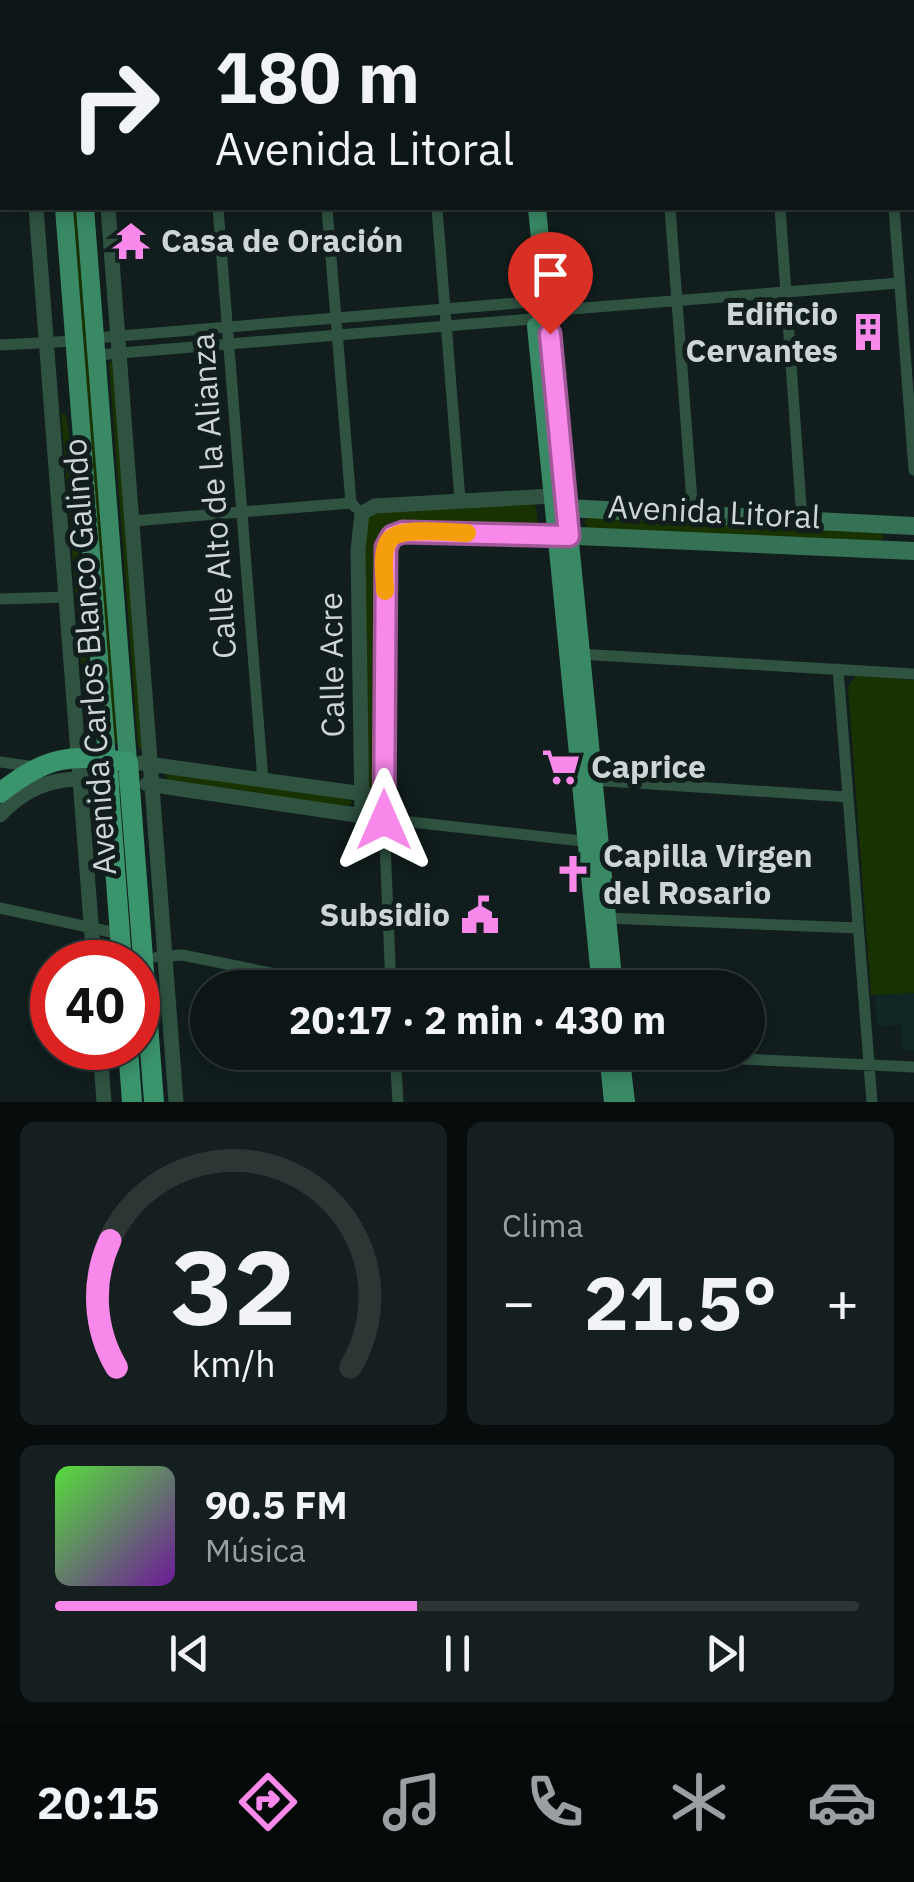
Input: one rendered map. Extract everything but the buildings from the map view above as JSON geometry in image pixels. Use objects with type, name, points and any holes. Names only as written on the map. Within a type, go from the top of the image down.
[{"type":"highway","points":[[0,792],[37,768],[79,766],[129,772]]},
{"type":"highway","name":"Avenida Carlos Blanco Galindo","points":[[107,769],[123,940]]},
{"type":"highway","name":"Avenida Carlos Blanco Galindo","points":[[129,772],[132,940]]},
{"type":"highway","points":[[130,1070],[132,1102]]},
{"type":"highway","name":"Avenida Carlos Blanco Galindo","points":[[149,1070],[154,1102]]},
{"type":"main road","name":"Avenida Carlos Blanco Galindo","points":[[64,210],[107,769]]},
{"type":"main road","name":"Avenida Carlos Blanco Galindo","points":[[85,210],[129,772]]},
{"type":"main road","points":[[525,210],[541,310],[561,500],[600,970]]},
{"type":"main road","points":[[537,210],[541,310]]},
{"type":"main road","name":"Avenida Litoral","points":[[561,500],[693,515],[914,526]]},
{"type":"main road","name":"Avenida Litoral","points":[[562,535],[914,551]]},
{"type":"main road","points":[[573,654],[592,780],[592,842],[612,970]]},
{"type":"main road","points":[[614,1102],[615,1070]]},
{"type":"main road","points":[[619,1070],[626,1102]]},
{"type":"street","name":"Avenida Carlos Blanco Galindo","points":[[36,210],[93,940]]},
{"type":"street","name":"Avenida Carlos Blanco Galindo","points":[[108,210],[176,1102]]},
{"type":"street","name":"Calle Alto de la Alianza","points":[[218,210],[262,781]]},
{"type":"street","name":"Calle Acre","points":[[327,210],[356,508],[362,816]]},
{"type":"street","points":[[438,210],[460,500]]},
{"type":"street","points":[[670,210],[693,515]]},
{"type":"street","points":[[780,210],[802,520]]},
{"type":"street","points":[[894,210],[914,470]]},
{"type":"street","points":[[96,346],[118,336],[336,317],[444,310],[541,310],[556,317],[570,309],[899,283]]},
{"type":"street","points":[[96,346],[119,353],[446,327],[541,310]]},
{"type":"street","points":[[0,345],[74,340]]},
{"type":"street","name":"Avenida Litoral","points":[[133,521],[460,500],[561,500]]},
{"type":"street","name":"Avenida Litoral","points":[[392,536],[403,532],[562,535]]},
{"type":"street","name":"Calle Acre","points":[[390,970],[384,820],[386,547],[392,536]]},
{"type":"street","points":[[0,599],[66,597]]},
{"type":"street","points":[[573,654],[914,674]]},
{"type":"street","points":[[838,669],[872,1102]]},
{"type":"street","points":[[0,762],[37,768]]},
{"type":"street","points":[[129,772],[151,765],[385,798]]},
{"type":"street","points":[[0,815],[15,800],[79,766]]},
{"type":"street","points":[[129,772],[153,785],[384,820],[592,842]]},
{"type":"street","points":[[592,780],[848,796]]},
{"type":"street","points":[[0,908],[120,934]]},
{"type":"street","points":[[606,918],[858,928]]},
{"type":"street","points":[[160,957],[182,955],[251,970]]},
{"type":"street","points":[[765,1059],[914,1066]]},
{"type":"street","points":[[102,1070],[104,1102]]},
{"type":"street","points":[[396,1070],[398,1102]]},
{"type":"lane","points":[[898,268],[914,267]]},
{"type":"lane","points":[[900,299],[914,298]]},
{"type":"shaded area","points":[[914,993],[914,1051],[902,1050],[901,1025],[877,1026],[875,995]]},
{"type":"green space","points":[[73,210],[118,743],[114,743]]},
{"type":"green space","points":[[113,360],[143,752],[138,746],[109,363]]},
{"type":"green space","points":[[61,413],[66,415],[70,438],[92,730],[87,737]]},
{"type":"green space","points":[[535,501],[538,523],[534,529],[391,530],[378,789],[374,791],[367,786],[363,529],[366,519],[374,512]]},
{"type":"green space","points":[[591,517],[880,532],[884,537],[879,541],[590,528],[585,520]]},
{"type":"green space","points":[[856,676],[914,680],[914,993],[871,995],[848,687]]},
{"type":"green space","points":[[165,775],[352,803],[347,806],[170,782]]},
{"type":"slow traffic","points":[[385,591],[386,547],[392,536],[403,532],[467,533]]},
{"type":"place","name":"Casa de Oración","points":[[131,241]]},
{"type":"place","name":"Edificio Cervantes","points":[[868,332]]},
{"type":"place","name":"Caprice","points":[[561,767]]},
{"type":"place","name":"Capilla Virgen del Rosario","points":[[573,874]]},
{"type":"place","name":"Subsidio","points":[[480,915]]},
{"type":"route","points":[[384,820],[388,540],[403,532],[569,536],[550,334]]}]
